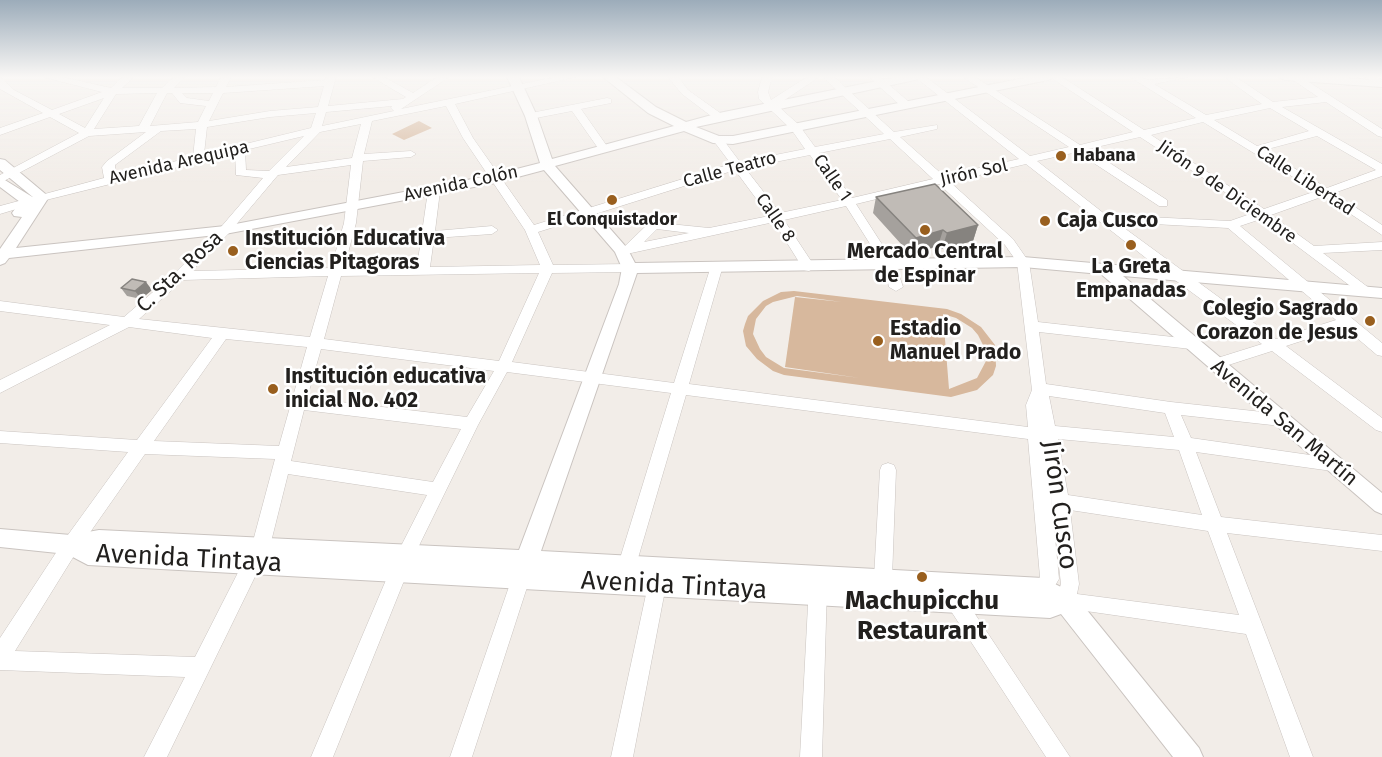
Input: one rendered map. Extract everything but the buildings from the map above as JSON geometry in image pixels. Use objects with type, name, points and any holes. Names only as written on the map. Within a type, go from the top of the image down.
[{"type":"main road","points":[[524,569],[627,284],[630,268],[626,250],[587,211],[547,165],[529,112]]},
{"type":"main road","points":[[657,112],[718,140],[733,140],[865,112]]},
{"type":"main road","name":"Avenida Colón","points":[[1,252],[225,231],[495,179],[741,112]]},
{"type":"main road","points":[[0,164],[15,173],[35,199]]},
{"type":"main road","points":[[0,180],[35,199]]},
{"type":"main road","points":[[1,252],[35,199]]},
{"type":"main road","points":[[630,268],[716,269],[1023,262],[1374,292]]},
{"type":"main road","name":"Avenida San Martín","points":[[1105,269],[1332,464],[1380,502]]},
{"type":"main road","name":"Avenida Tintaya","points":[[0,538],[71,545],[87,555],[257,554],[524,569],[657,585],[818,584],[883,578],[1044,588]]},
{"type":"main road","name":"Avenida Tintaya","points":[[524,569],[627,565],[818,584],[956,602],[1050,607],[1065,601]]},
{"type":"main road","points":[[1044,588],[1065,601]]},
{"type":"main road","name":"Jirón Cusco","points":[[1065,601],[1190,757]]},
{"type":"street","points":[[87,133],[100,112]]},
{"type":"street","points":[[142,130],[152,112]]},
{"type":"street","points":[[198,158],[202,125],[208,112]]},
{"type":"street","points":[[0,180],[87,133],[202,125],[234,112]]},
{"type":"street","points":[[316,130],[320,112]]},
{"type":"street","name":"Avenida Arequipa","points":[[0,210],[198,158],[402,112]]},
{"type":"street","points":[[322,757],[402,563],[471,424],[503,367],[547,270],[545,259],[531,230],[495,179],[455,112]]},
{"type":"street","points":[[531,116],[551,112]]},
{"type":"street","points":[[578,112],[604,149]]},
{"type":"street","points":[[713,112],[719,117]]},
{"type":"street","name":"Calle 1","points":[[777,112],[795,128],[849,202],[890,266],[896,287]]},
{"type":"street","points":[[866,112],[1009,242],[1023,262]]},
{"type":"street","points":[[965,112],[1165,266],[1183,277],[1382,426]]},
{"type":"street","points":[[1023,112],[1163,203]]},
{"type":"street","name":"Jirón 9 de Diciembre","points":[[1110,112],[1263,214],[1311,250],[1374,292]]},
{"type":"street","name":"Calle Libertad","points":[[1193,112],[1326,192],[1382,231]]},
{"type":"street","name":"Jirón Sol","points":[[626,250],[714,233],[1236,112]]},
{"type":"street","points":[[1284,112],[1382,171]]},
{"type":"street","points":[[1348,112],[1382,134]]},
{"type":"street","points":[[0,132],[48,113],[87,133]]},
{"type":"street","points":[[155,757],[257,554],[298,403],[317,343],[334,272],[350,223],[358,160],[367,120]]},
{"type":"street","name":"Calle Teatro","points":[[531,230],[737,166],[933,127]]},
{"type":"street","points":[[110,180],[108,167],[111,163],[157,129]]},
{"type":"street","name":"C. Sta. Rosa","points":[[0,387],[127,322],[180,276],[225,231],[273,173],[316,130]]},
{"type":"street","points":[[1257,149],[1319,132]]},
{"type":"street","name":"Calle 8","points":[[718,140],[777,218],[809,267]]},
{"type":"street","points":[[240,149],[240,173],[273,173],[411,154]]},
{"type":"street","points":[[1103,218],[1231,225],[1382,171]]},
{"type":"street","points":[[423,272],[434,191]]},
{"type":"street","points":[[626,250],[654,225],[691,228],[714,233]]},
{"type":"street","points":[[1231,225],[1382,351]]},
{"type":"street","points":[[428,235],[492,230]]},
{"type":"street","points":[[1311,250],[1382,246]]},
{"type":"street","name":"Jirón Cusco","points":[[1023,262],[1043,433],[1050,579],[1044,588]]},
{"type":"street","points":[[180,276],[630,268]]},
{"type":"street","points":[[627,565],[716,269]]},
{"type":"street","points":[[0,306],[222,334],[317,343],[680,390],[1043,433],[1184,444],[1332,464]]},
{"type":"street","points":[[1216,364],[1347,321]]},
{"type":"street","points":[[1031,326],[1191,344]]},
{"type":"street","points":[[0,656],[71,545],[222,334]]},
{"type":"street","points":[[1039,389],[1172,408],[1281,420]]},
{"type":"street","points":[[298,403],[471,424]]},
{"type":"street","points":[[1172,408],[1301,757]]},
{"type":"street","name":"Jirón Cusco","points":[[1043,433],[1060,501],[1070,584],[1065,601]]},
{"type":"street","points":[[0,437],[284,460],[440,490]]},
{"type":"street","points":[[883,578],[888,470]]},
{"type":"street","points":[[1060,501],[1215,524],[1382,543]]},
{"type":"street","points":[[461,757],[524,569]]},
{"type":"street","points":[[811,757],[818,584]]},
{"type":"street","points":[[622,757],[657,585]]},
{"type":"street","points":[[1065,601],[1253,626]]},
{"type":"street","points":[[956,602],[1059,757]]},
{"type":"street","points":[[0,660],[199,667]]},
{"type":"shaded area","points":[[419,121],[432,128],[404,140],[392,134]]},
{"type":"shaded area","points":[[794,291],[947,309],[961,314],[981,327],[995,345],[996,366],[993,375],[977,390],[951,397],[784,375],[773,371],[757,359],[746,346],[743,331],[748,316],[763,301],[781,292]],"holes":[[[797,296],[842,302],[795,297],[785,367],[860,378],[784,368],[766,357],[753,334],[756,319],[766,306],[773,302]],[[943,314],[956,318],[972,328],[986,351],[986,361],[977,378],[949,389]]]},
{"type":"place","name":"Habana","points":[[1061,156]]},
{"type":"place","name":"El Conquistador","points":[[612,200]]},
{"type":"place","name":"Caja Cusco","points":[[1045,221]]},
{"type":"place","name":"Mercado Central de Espinar","points":[[925,230]]},
{"type":"place","name":"La Greta Empanadas","points":[[1131,245]]},
{"type":"place","name":"Institución Educativa Ciencias Pitagoras","points":[[233,251]]},
{"type":"place","name":"Colegio Sagrado Corazon de Jesus","points":[[1370,321]]},
{"type":"place","name":"Estadio Manuel Prado","points":[[878,341]]},
{"type":"place","name":"Institución educativa inicial No. 402","points":[[273,389]]},
{"type":"place","name":"Machupicchu Restaurant","points":[[922,577]]}]
